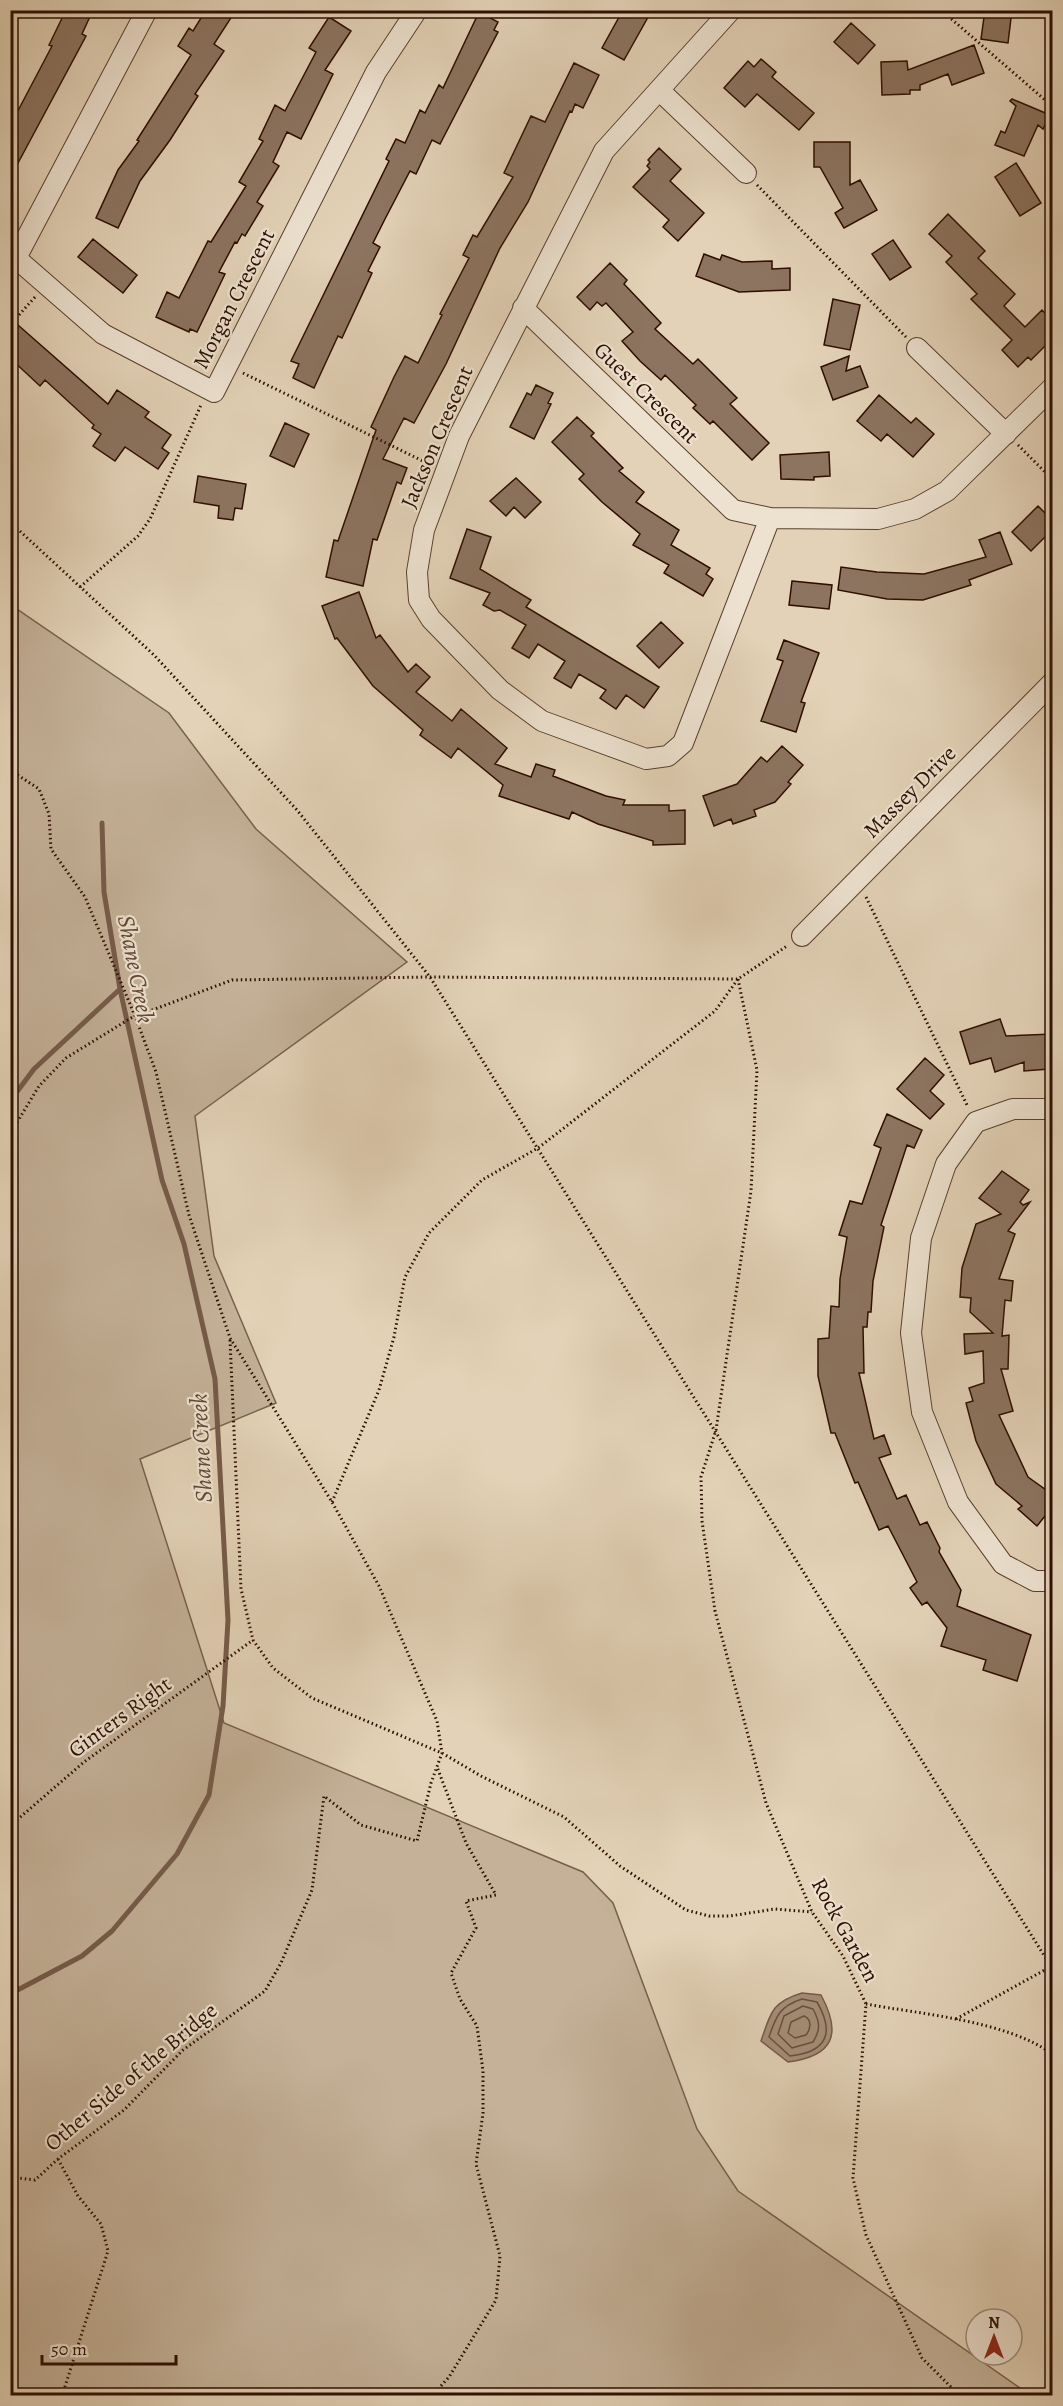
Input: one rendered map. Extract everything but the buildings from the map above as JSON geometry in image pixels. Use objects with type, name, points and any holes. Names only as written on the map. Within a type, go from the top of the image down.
[{"type":"street","points":[[14,256],[147,10]]},
{"type":"street","name":"Morgan Crescent","points":[[14,256],[103,334],[214,393],[376,72],[417,10]]},
{"type":"street","points":[[523,308],[604,150],[731,10]]},
{"type":"street","points":[[659,90],[746,173]]},
{"type":"street","name":"Jackson Crescent","points":[[523,308],[459,435],[424,530],[417,572],[420,600],[431,619],[500,690],[543,721],[646,759],[668,756],[683,743],[770,518]]},
{"type":"street","name":"Guest Crescent","points":[[523,308],[733,510],[770,518],[878,519],[915,509],[947,491],[1053,388]]},
{"type":"street","points":[[917,348],[1005,434]]},
{"type":"street","name":"Massey Drive","points":[[801,936],[1053,683]]},
{"type":"street","points":[[1053,1109],[1013,1109],[975,1122],[946,1164],[921,1238],[911,1333],[922,1412],[958,1502],[1002,1564],[1035,1581],[1053,1581]]},
{"type":"path","points":[[941,10],[1053,106]]},
{"type":"path","points":[[746,173],[917,348]]},
{"type":"path","points":[[10,325],[46,284]]},
{"type":"path","points":[[228,366],[446,473]]},
{"type":"path","points":[[80,587],[138,537],[150,519],[196,421],[206,388]]},
{"type":"path","points":[[1005,434],[1053,479]]},
{"type":"path","points":[[10,522],[154,655],[297,810],[430,977],[716,1430],[904,1734],[1052,1967],[954,2020]]},
{"type":"path","points":[[10,770],[39,789],[49,814],[51,849],[86,897],[135,1016],[156,1072],[189,1215],[230,1338],[332,1502],[379,1586],[438,1721],[442,1753]]},
{"type":"path","points":[[858,879],[975,1122]]},
{"type":"path","points":[[332,1502],[379,1390],[394,1337],[405,1277],[429,1233],[482,1180],[538,1148],[715,1011],[738,979],[801,936]]},
{"type":"path","points":[[10,1134],[39,1086],[66,1058],[135,1016],[232,980],[430,977],[738,979]]},
{"type":"path","name":"Rock Garden","points":[[738,979],[757,1070],[751,1191],[716,1430],[701,1477],[702,1521],[715,1611],[766,1803],[812,1912],[843,1956],[866,2004],[853,2178],[866,2235],[921,2358],[960,2396]]},
{"type":"path","points":[[230,1338],[241,1589],[254,1640],[273,1668],[312,1698],[442,1753],[481,1776],[564,1817],[620,1866],[686,1910],[709,1916],[730,1916],[775,1909],[812,1912]]},
{"type":"path","name":"Ginters Right","points":[[10,1826],[84,1762],[254,1640]]},
{"type":"path","name":"Other Side of the Bridge","points":[[10,2177],[35,2180],[58,2159],[124,2110],[183,2050],[265,1991],[281,1963],[312,1890],[324,1796],[361,1825],[417,1841],[442,1753]]},
{"type":"path","points":[[432,2396],[449,2377],[496,2300],[500,2256],[476,2164],[483,2113],[483,2071],[477,2026],[460,2000],[451,1973],[476,1928],[466,1901],[496,1895],[466,1843],[437,1767]]},
{"type":"path","points":[[866,2004],[989,2026],[1044,2048],[1053,2054]]},
{"type":"path","points":[[58,2159],[78,2196],[101,2224],[108,2251],[62,2396]]},
{"type":"shaded area","points":[[11,574],[17,609],[169,713],[256,829],[407,962],[195,1116],[214,1256],[276,1403],[140,1459],[224,1723],[583,1872],[613,1903],[697,2129],[738,2191],[964,2349],[964,2367],[990,2367],[1030,2395],[11,2395]]},
{"type":"water","points":[[802,1993],[821,1995],[831,2021],[832,2032],[830,2041],[816,2054],[788,2062],[761,2041],[770,2015],[778,2004]]},
{"type":"waterway","name":"Shane Creek","points":[[10,1994],[82,1956],[112,1931],[177,1854],[209,1795],[223,1706],[228,1620],[215,1379],[184,1244],[162,1180],[120,989],[104,892],[102,823]]},
{"type":"waterway","points":[[10,1101],[34,1069],[120,989]]}]
